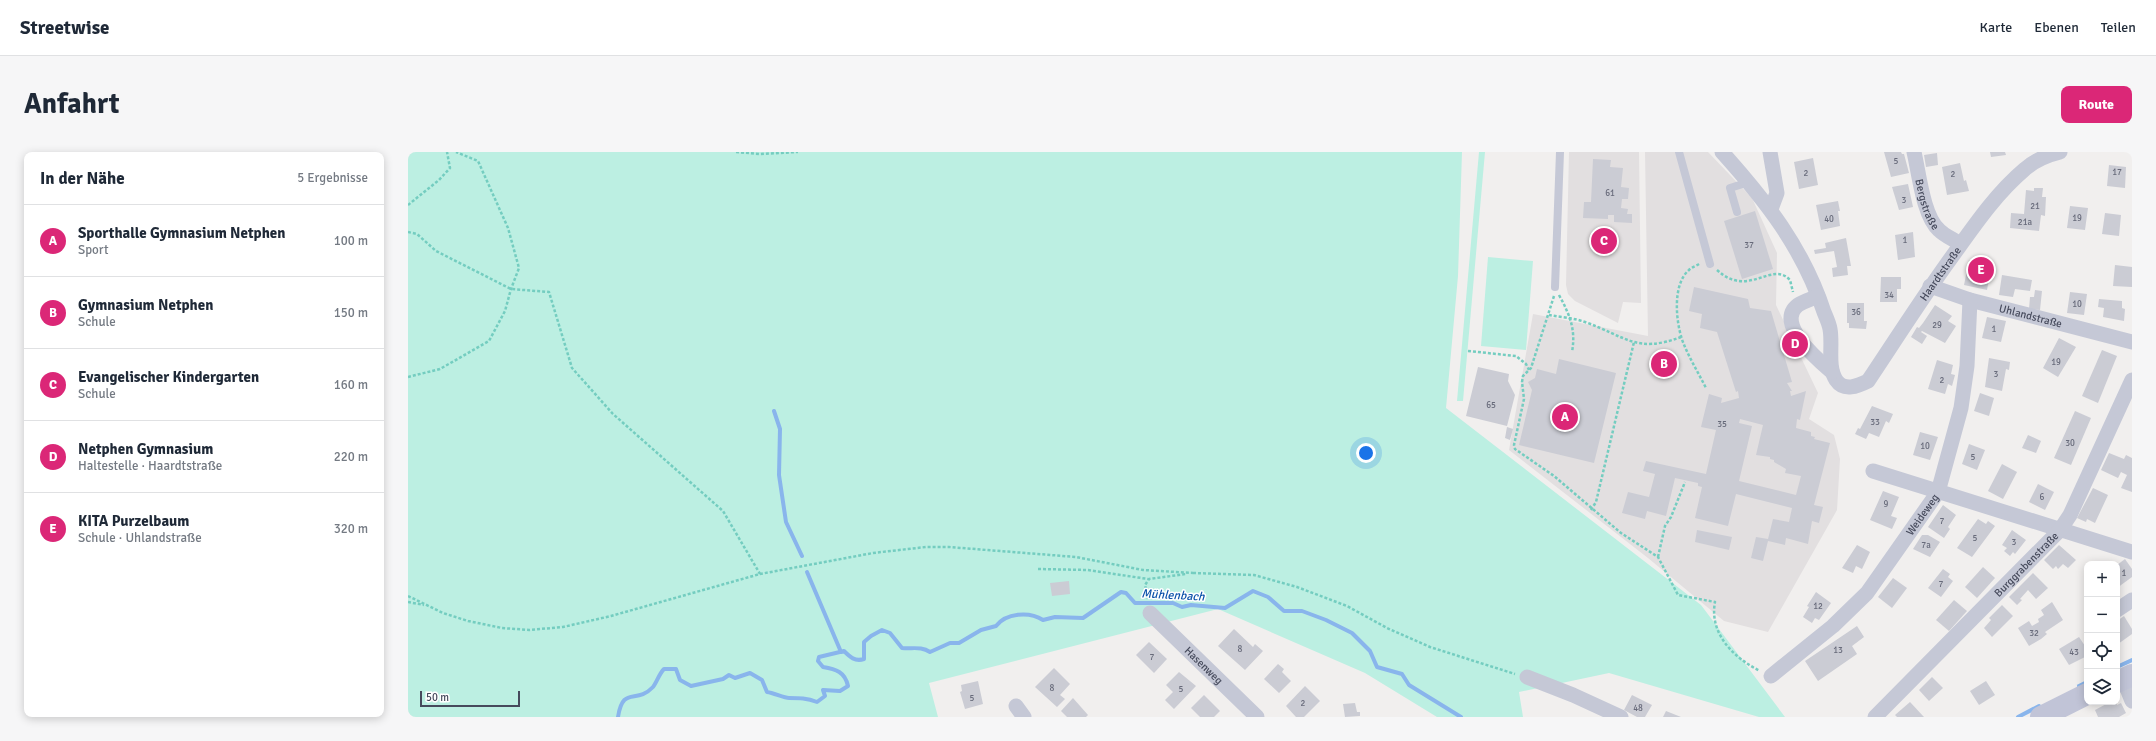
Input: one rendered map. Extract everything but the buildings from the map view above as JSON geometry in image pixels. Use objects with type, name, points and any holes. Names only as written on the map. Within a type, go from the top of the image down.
[{"type":"main road","points":[[2041,717],[2084,696]]},
{"type":"street","points":[[1722,152],[1771,209],[1796,247],[1818,296],[1830,329],[1832,372]]},
{"type":"street","points":[[1770,152],[1777,193],[1771,209]]},
{"type":"street","name":"Bergstraße","points":[[1914,152],[1931,221],[1939,230],[1960,244]]},
{"type":"street","name":"Haardtstraße","points":[[1797,306],[1791,318],[1791,326],[1819,361],[1832,372],[1837,381],[1843,386],[1851,388],[1868,381],[1930,286],[2001,191],[2025,168],[2040,159],[2060,152]]},
{"type":"street","name":"Uhlandstraße","points":[[1930,286],[1970,300],[2132,342]]},
{"type":"street","points":[[1797,306],[1818,296]]},
{"type":"street","name":"Weideweg","points":[[1771,676],[1833,626],[1867,593],[1938,492],[1961,408],[1967,366],[1970,300]]},
{"type":"street","name":"Burggrabenstraße","points":[[1875,717],[2060,530],[2070,515],[2132,380]]},
{"type":"street","points":[[1873,471],[2132,552]]},
{"type":"street","points":[[2120,608],[2132,600]]},
{"type":"street","name":"Hasenweg","points":[[1150,613],[1257,717]]},
{"type":"street","points":[[1527,677],[1573,695],[1621,717]]},
{"type":"street","points":[[2124,679],[2132,701]]},
{"type":"lane","points":[[1555,287],[1560,152]]},
{"type":"lane","points":[[1679,152],[1709,261]]},
{"type":"lane","points":[[1737,212],[1730,188],[1749,182]]},
{"type":"path","points":[[408,205],[439,180],[450,168],[447,152]]},
{"type":"path","points":[[408,377],[440,369],[489,341],[505,311],[519,268],[508,228],[478,160],[456,152]]},
{"type":"path","points":[[736,152],[760,154],[798,152]]},
{"type":"path","points":[[408,232],[417,234],[436,251],[511,289],[549,292],[572,368],[613,414],[723,511],[760,574]]},
{"type":"path","points":[[1706,388],[1684,346],[1676,312],[1678,294],[1682,281],[1688,270],[1709,261],[1726,278],[1740,283],[1775,274],[1787,276],[1790,280],[1797,306]]},
{"type":"path","points":[[1555,287],[1553,303],[1529,370],[1524,376],[1522,382],[1524,399],[1514,445],[1515,449],[1554,476],[1591,510],[1621,533],[1658,557],[1678,595],[1715,602],[1714,621],[1722,639],[1747,664],[1771,676]]},
{"type":"path","points":[[1555,287],[1572,320],[1575,339],[1572,352]]},
{"type":"path","points":[[1548,315],[1584,321],[1634,342],[1654,345],[1682,337]]},
{"type":"path","points":[[1591,510],[1596,502],[1634,342]]},
{"type":"path","points":[[1468,351],[1516,356],[1526,364],[1529,370]]},
{"type":"path","points":[[1658,557],[1665,526],[1671,518],[1685,482]]},
{"type":"path","points":[[408,596],[428,606],[468,621],[502,628],[529,630],[563,627],[611,616],[760,574],[873,553],[926,547],[949,547],[1076,557],[1143,570],[1254,575],[1297,587],[1346,606],[1387,628],[1430,647],[1527,677]]},
{"type":"path","points":[[1038,569],[1088,570],[1149,579],[1192,573]]},
{"type":"path","points":[[1145,585],[1149,579]]},
{"type":"path","points":[[408,602],[428,606]]},
{"type":"shaded area","points":[[1569,152],[1639,152],[1641,303],[1623,302],[1618,323],[1575,301],[1568,294],[1566,285]]},
{"type":"shaded area","points":[[1645,152],[1708,152],[1752,198],[1777,253],[1776,305],[1818,393],[1809,419],[1834,435],[1840,459],[1837,510],[1768,632],[1724,621],[1648,558],[1509,450],[1533,314],[1648,336]]},
{"type":"green space","points":[[408,152],[1462,152],[1458,276],[1446,408],[1701,605],[1785,717],[1759,717],[1609,673],[1519,692],[1523,717],[1437,717],[1365,673],[1218,609],[929,683],[938,717],[408,717]]},
{"type":"green space","points":[[1479,152],[1485,152],[1463,401],[1457,401]]},
{"type":"green space","points":[[1488,257],[1533,261],[1526,350],[1481,346]]},
{"type":"waterway","points":[[774,411],[780,429],[779,475],[786,522],[802,556]]},
{"type":"waterway","points":[[807,572],[841,652]]},
{"type":"waterway","name":"Mühlenbach","points":[[618,717],[623,701],[627,698],[647,692],[653,687],[664,669],[676,669],[680,680],[691,686],[723,679],[729,675],[735,678],[750,673],[762,680],[767,692],[787,698],[803,698],[817,702],[825,696],[823,690],[840,691],[848,686],[845,677],[839,672],[823,667],[818,661],[819,657],[844,651],[855,659],[864,659],[864,642],[882,630],[890,633],[902,648],[920,648],[930,652],[950,643],[959,643],[981,630],[996,626],[1006,618],[1012,616],[1031,615],[1043,620],[1055,617],[1083,618],[1121,592],[1126,593],[1135,603],[1173,603],[1182,607],[1191,605],[1225,608],[1253,591],[1268,597],[1284,611],[1302,611],[1326,620],[1352,633],[1370,651],[1377,667],[1402,674],[1409,685],[1461,717]]},
{"type":"waterway","name":"Mühlenbach","points":[[2120,666],[2132,660]]},
{"type":"waterway","name":"Mühlenbach","points":[[2079,686],[2084,684]]},
{"type":"waterway","name":"Mühlenbach","points":[[2018,717],[2039,706]]},
{"type":"place","name":"Evangelischer Kindergarten","points":[[1604,241]]},
{"type":"place","name":"KITA Purzelbaum","points":[[1981,270]]},
{"type":"place","name":"Netphen Gymnasium","points":[[1795,344]]},
{"type":"place","name":"Gymnasium Netphen","points":[[1664,364]]},
{"type":"place","name":"Sporthalle Gymnasium Netphen","points":[[1565,417]]}]
